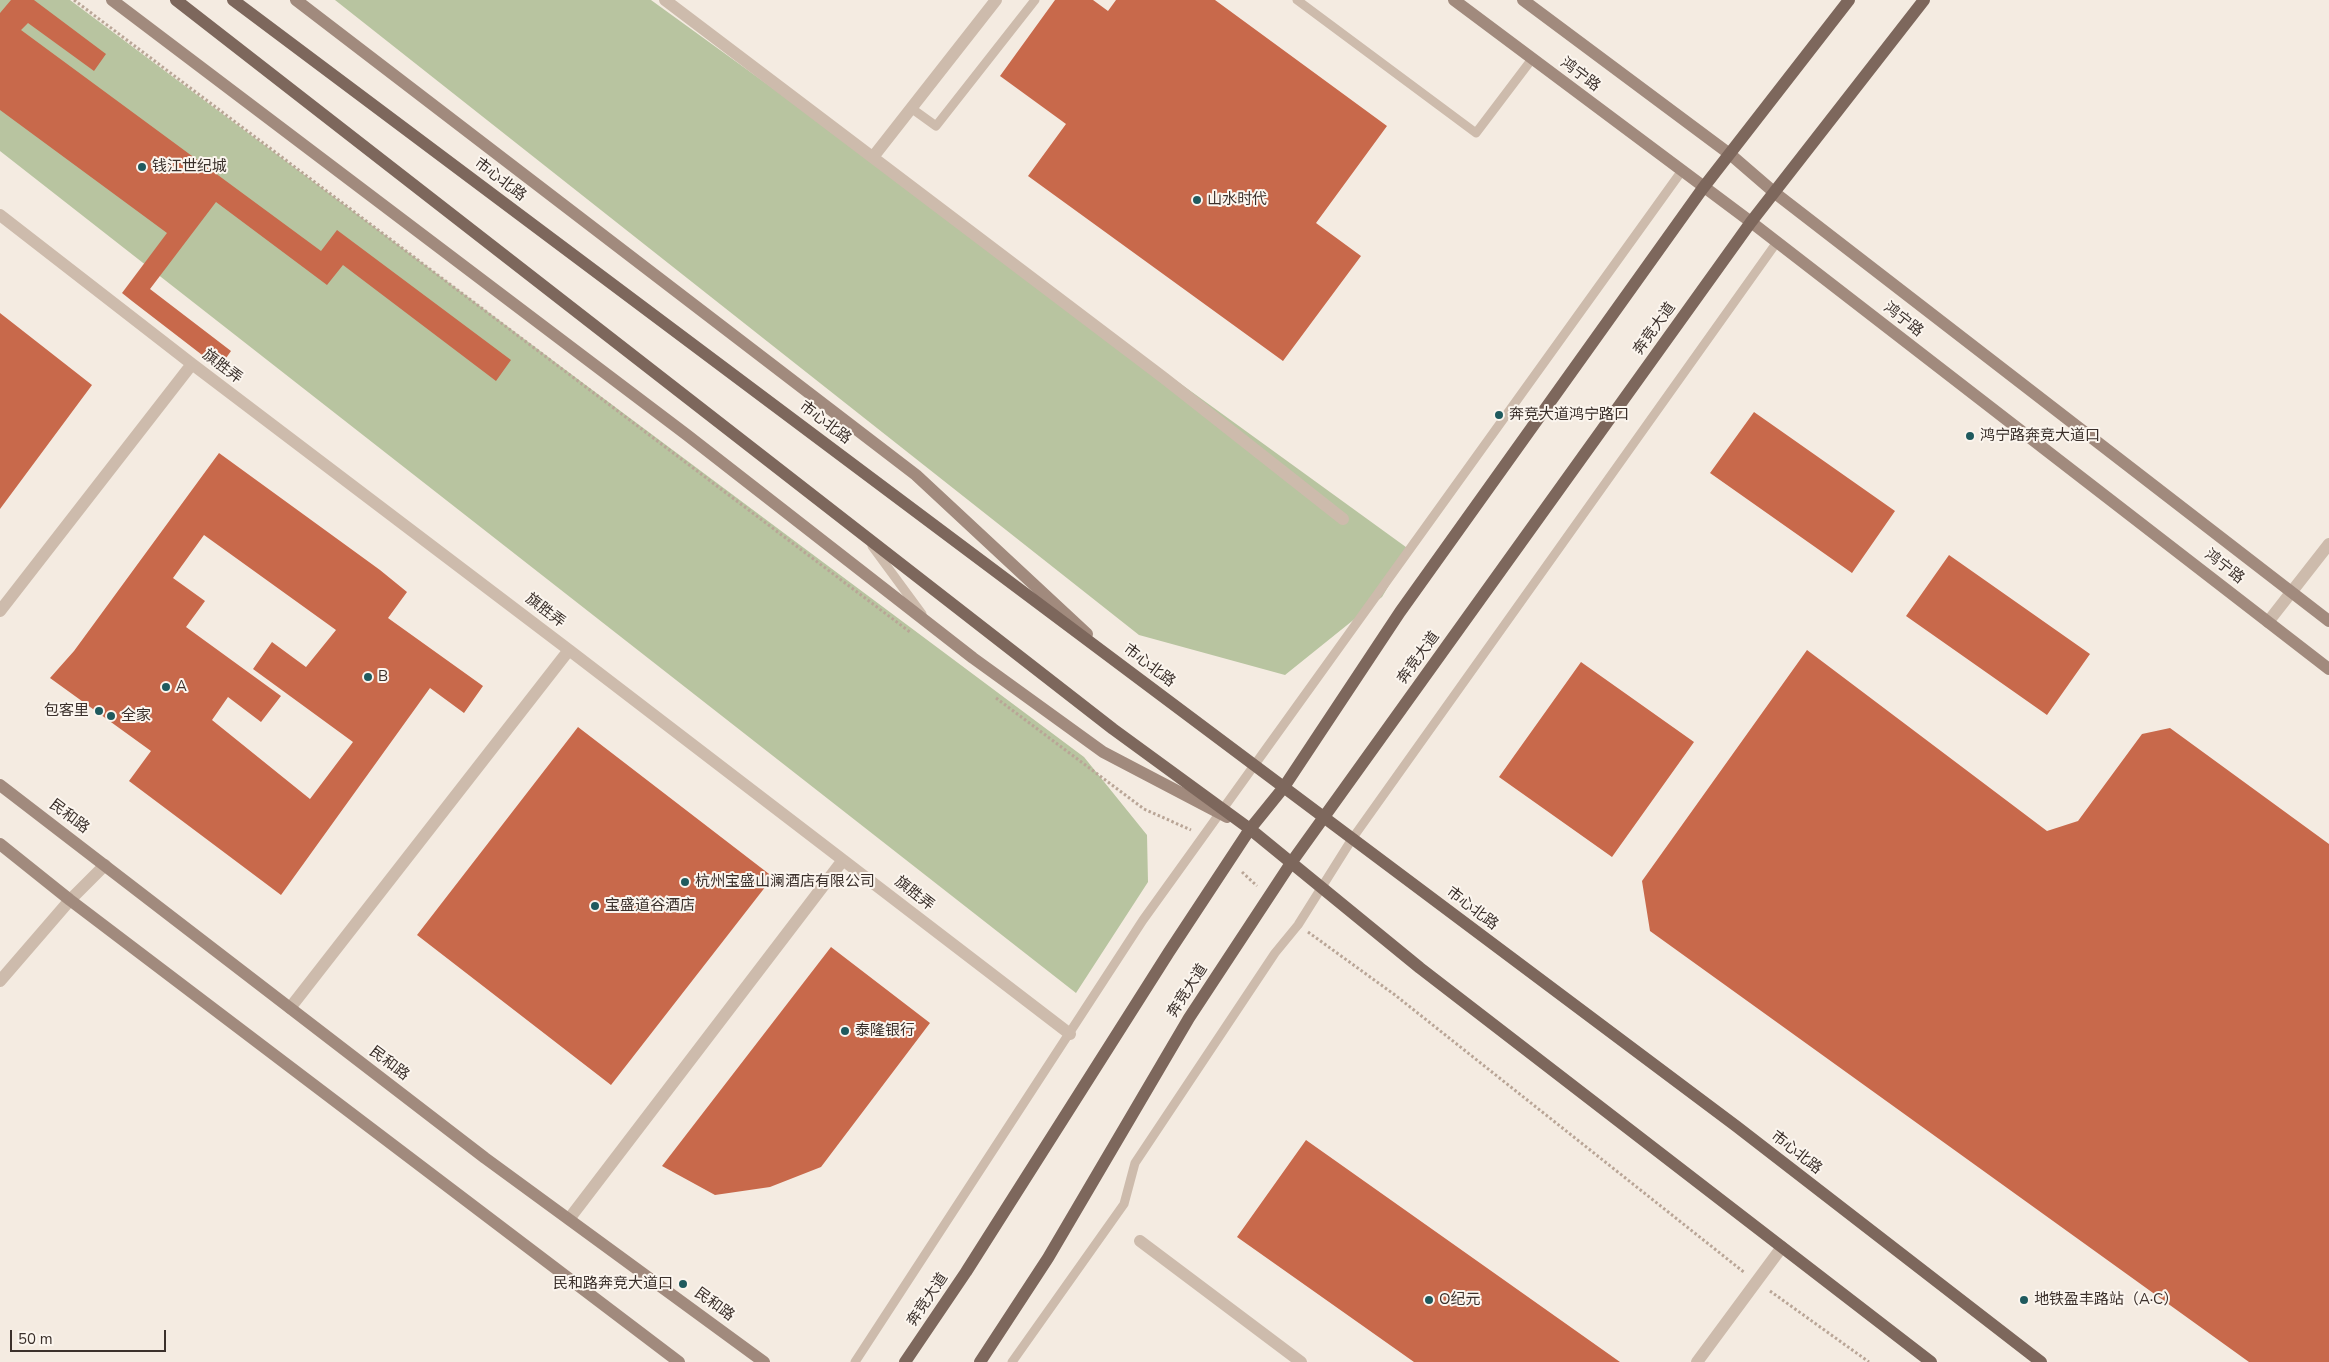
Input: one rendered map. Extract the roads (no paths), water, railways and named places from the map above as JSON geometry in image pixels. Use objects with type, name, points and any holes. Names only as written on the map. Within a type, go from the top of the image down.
[{"type":"main road","points":[[112,0],[688,435],[928,623],[1103,752],[1222,812],[1250,829],[1420,968],[1931,1362]]},
{"type":"main road","points":[[176,0],[1222,812]]},
{"type":"main road","name":"市心北路","points":[[233,0],[1736,1126],[2041,1362]]},
{"type":"main road","points":[[296,0],[916,475],[1116,662]]},
{"type":"main road","name":"鸿宁路","points":[[1454,0],[1681,172],[1751,222],[2329,669]]},
{"type":"main road","name":"鸿宁路","points":[[1523,0],[1731,154],[1775,194],[2329,621]]},
{"type":"main road","name":"奔竞大道","points":[[905,1362],[966,1272],[1169,952],[1250,829],[1284,787],[1400,612],[1703,188],[1849,0]]},
{"type":"main road","name":"奔竞大道","points":[[980,1362],[1048,1258],[1189,1018],[1291,863],[1751,222],[1775,194],[1924,0]]},
{"type":"main road","name":"民和路","points":[[0,785],[569,1219],[764,1362]]},
{"type":"main road","points":[[0,844],[70,900],[679,1362]]},
{"type":"street","points":[[665,0],[1164,378],[1343,519]]},
{"type":"street","points":[[873,158],[996,0]]},
{"type":"street","name":"旗胜弄","points":[[0,215],[192,364],[1070,1034]]},
{"type":"street","points":[[0,611],[192,364]]},
{"type":"street","points":[[2268,622],[2329,544]]},
{"type":"street","points":[[290,1008],[569,650]]},
{"type":"street","points":[[569,1219],[843,860]]},
{"type":"street","points":[[0,981],[70,900],[105,865]]},
{"type":"street","points":[[1140,1241],[1301,1362]]},
{"type":"street","points":[[1697,1362],[1782,1247]]},
{"type":"lane","points":[[911,108],[936,126],[1036,0]]},
{"type":"lane","points":[[1297,0],[1476,133],[1532,59]]},
{"type":"lane","points":[[855,1362],[1143,920],[1205,837],[1681,172]]},
{"type":"lane","points":[[1012,1362],[1124,1204],[1135,1163],[1275,953],[1298,925],[1352,839],[1777,242]]},
{"type":"lane","points":[[866,537],[928,623]]},
{"type":"place","name":"钱江世纪城","points":[[142,167]]},
{"type":"place","name":"山水时代","points":[[1197,200]]},
{"type":"place","name":"奔竞大道鸿宁路口","points":[[1499,415]]},
{"type":"place","name":"鸿宁路奔竞大道口","points":[[1970,436]]},
{"type":"place","name":"B","points":[[368,677]]},
{"type":"place","name":"A","points":[[166,687]]},
{"type":"place","name":"包客里","points":[[99,711]]},
{"type":"place","name":"全家","points":[[111,716]]},
{"type":"place","name":"杭州宝盛山澜酒店有限公司","points":[[685,882]]},
{"type":"place","name":"宝盛道谷酒店","points":[[595,906]]},
{"type":"place","name":"泰隆银行","points":[[845,1031]]},
{"type":"place","name":"民和路奔竞大道口","points":[[683,1284]]},
{"type":"place","name":"O纪元","points":[[1429,1300]]},
{"type":"place","name":"地铁盈丰路站（A·C）","points":[[2024,1300]]}]
